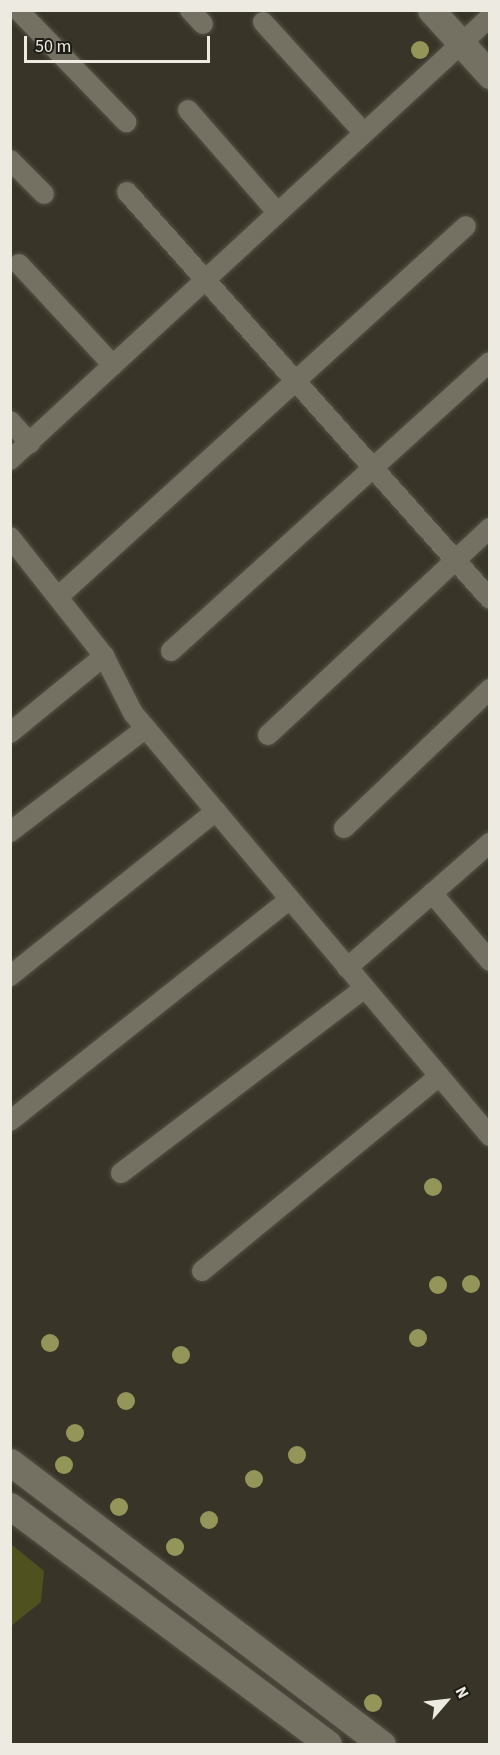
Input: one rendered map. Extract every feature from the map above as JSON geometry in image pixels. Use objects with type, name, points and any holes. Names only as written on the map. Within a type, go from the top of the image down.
[{"type":"street","points":[[18,10],[126,122]]},
{"type":"street","points":[[431,10],[489,75]]},
{"type":"street","points":[[10,460],[489,17]]},
{"type":"street","points":[[263,22],[363,132]]},
{"type":"street","points":[[188,110],[277,212]]},
{"type":"street","points":[[10,160],[44,194]]},
{"type":"street","points":[[127,192],[489,599]]},
{"type":"street","points":[[58,597],[465,226]]},
{"type":"street","points":[[19,264],[113,365]]},
{"type":"street","points":[[171,651],[489,362]]},
{"type":"street","points":[[10,421],[30,442]]},
{"type":"street","points":[[268,735],[489,528]]},
{"type":"street","points":[[10,537],[104,656],[133,713],[489,1136]]},
{"type":"street","points":[[10,733],[104,656]]},
{"type":"street","points":[[344,828],[489,689]]},
{"type":"street","points":[[10,832],[146,728]]},
{"type":"street","points":[[10,976],[216,811]]},
{"type":"street","points":[[347,968],[489,843]]},
{"type":"street","points":[[432,893],[489,961]]},
{"type":"street","points":[[10,1121],[290,899]]},
{"type":"street","points":[[121,1173],[365,988]]},
{"type":"street","points":[[202,1271],[439,1076]]},
{"type":"street","points":[[10,1462],[382,1744]]},
{"type":"street","points":[[10,1506],[328,1744]]},
{"type":"green space","points":[[11,1544],[44,1571],[41,1602],[11,1626]]}]
